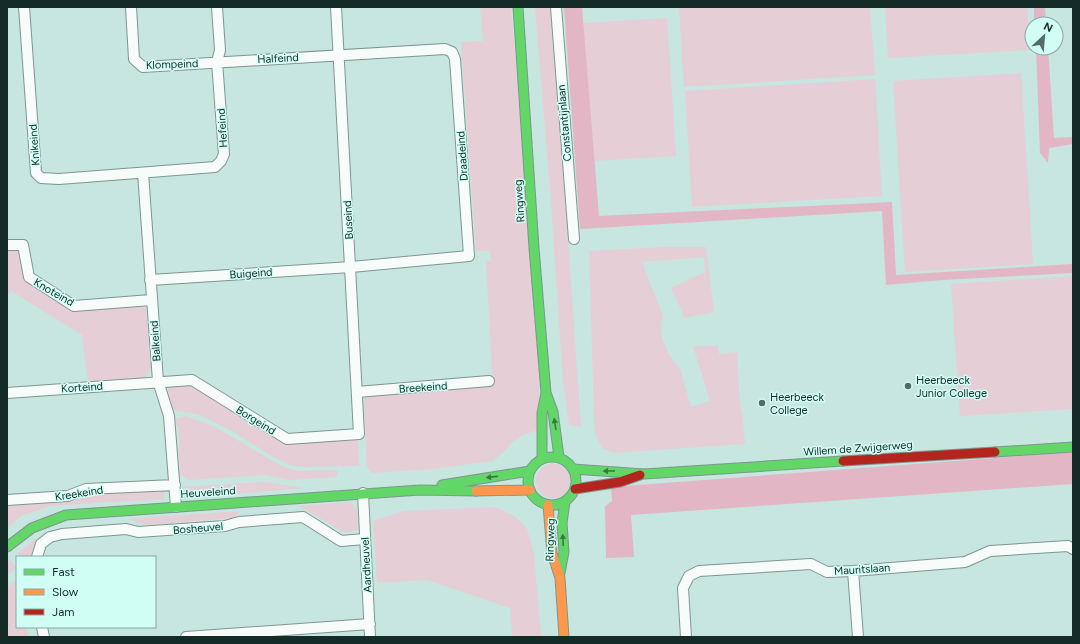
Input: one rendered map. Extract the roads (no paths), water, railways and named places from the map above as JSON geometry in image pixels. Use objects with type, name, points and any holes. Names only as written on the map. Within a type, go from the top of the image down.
[{"type":"main road","name":"Ringweg","points":[[518,7],[534,248],[546,393],[553,412],[559,457]]},
{"type":"main road","name":"Ringweg","points":[[542,458],[542,414],[546,393]]},
{"type":"main road","name":"Willem de Zwijgerweg","points":[[573,468],[644,474],[1073,447]]},
{"type":"main road","points":[[559,457],[569,463],[573,468],[577,480],[572,496],[557,505],[548,505],[539,502],[530,490],[528,483],[530,471],[542,458],[559,457]]},
{"type":"main road","name":"Heuveleind","points":[[420,490],[465,481],[530,471]]},
{"type":"main road","name":"Willem de Zwijgerweg","points":[[575,489],[620,482],[644,474]]},
{"type":"main road","name":"Heuveleind","points":[[7,547],[32,528],[66,515],[363,493],[420,490],[466,492],[530,490]]},
{"type":"main road","name":"Ringweg","points":[[564,502],[562,523],[564,552],[560,578],[564,637]]},
{"type":"main road","name":"Ringweg","points":[[548,505],[552,553],[560,578]]},
{"type":"street","name":"Knikeind","points":[[24,7],[36,173],[41,178],[59,179],[143,173]]},
{"type":"street","name":"Klompeind","points":[[131,7],[134,59],[144,67],[217,62]]},
{"type":"street","name":"Hefeind","points":[[143,173],[215,167],[221,162],[224,154],[217,62],[220,50],[217,7]]},
{"type":"street","name":"Buseind","points":[[336,7],[359,434]]},
{"type":"street","name":"Constantijnlaan","points":[[556,7],[574,239]]},
{"type":"street","name":"Draadeind","points":[[339,55],[445,49],[452,52],[455,59],[469,256],[351,267]]},
{"type":"street","name":"Halfeind","points":[[217,62],[339,55]]},
{"type":"street","name":"Balkeind","points":[[143,173],[158,381],[169,416],[176,506]]},
{"type":"street","name":"Knoteind","points":[[7,245],[23,245],[29,277],[74,306],[151,300]]},
{"type":"street","name":"Buigeind","points":[[150,280],[351,267]]},
{"type":"street","name":"Borgeind","points":[[158,381],[192,380],[287,439],[359,434]]},
{"type":"street","name":"Korteind","points":[[7,393],[158,381]]},
{"type":"street","name":"Breekeind","points":[[357,392],[488,382]]},
{"type":"street","name":"Kreekeind","points":[[7,500],[68,496],[86,489],[175,485]]},
{"type":"street","name":"Aardheuvel","points":[[363,493],[370,637]]},
{"type":"street","name":"Bosheuvel","points":[[37,556],[41,544],[50,537],[62,534],[126,529],[138,532],[225,526],[239,522],[303,517],[341,541],[365,540]]},
{"type":"street","name":"Mauritslaan","points":[[686,637],[683,588],[689,576],[699,571],[811,564],[827,572],[853,571],[965,562],[990,551],[1068,546],[1073,549]]},
{"type":"street","points":[[853,571],[858,637]]},
{"type":"street","points":[[186,637],[370,624]]},
{"type":"place","name":"Heerbeeck Junior College","points":[[908,386]]},
{"type":"place","name":"Heerbeeck College","points":[[762,403]]}]
